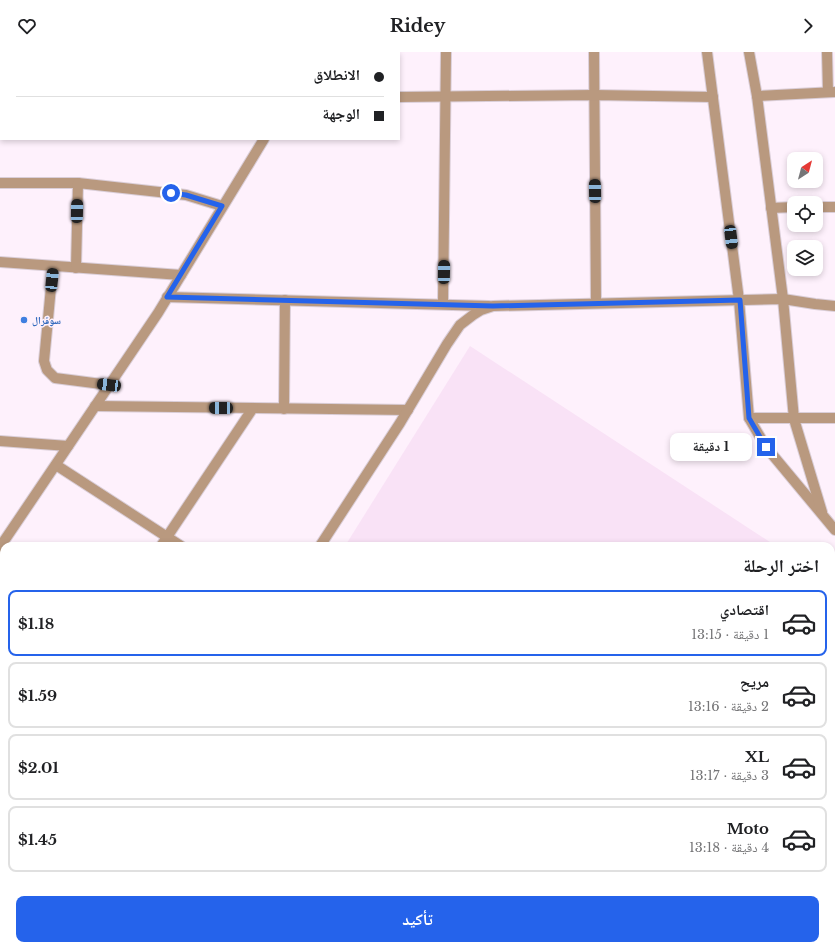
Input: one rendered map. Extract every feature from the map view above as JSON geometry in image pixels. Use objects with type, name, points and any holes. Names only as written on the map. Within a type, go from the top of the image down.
[{"type":"street","points":[[443,304],[446,52]]},
{"type":"street","points":[[594,52],[596,303]]},
{"type":"street","points":[[707,52],[740,300],[749,418],[766,447],[835,530]]},
{"type":"street","points":[[749,52],[757,96],[772,208],[783,299],[794,419],[823,516]]},
{"type":"street","points":[[757,96],[832,92],[827,52]]},
{"type":"street","points":[[400,97],[594,95],[713,96]]},
{"type":"street","points":[[3,542],[158,313],[263,140]]},
{"type":"street","points":[[0,183],[78,182],[186,195],[222,206]]},
{"type":"street","points":[[76,268],[78,182]]},
{"type":"street","points":[[772,208],[787,207]]},
{"type":"street","points":[[823,207],[835,207]]},
{"type":"street","points":[[0,262],[181,275]]},
{"type":"street","points":[[54,266],[44,361],[47,370],[55,378],[109,385]]},
{"type":"street","points":[[167,297],[493,306],[783,299],[835,306]]},
{"type":"street","points":[[284,409],[285,300]]},
{"type":"street","points":[[323,542],[408,410],[447,344],[460,326],[473,315],[481,310],[493,306]]},
{"type":"street","points":[[95,406],[408,410]]},
{"type":"street","points":[[56,464],[164,542],[253,408]]},
{"type":"street","points":[[749,418],[835,418]]},
{"type":"street","points":[[0,441],[68,446]]},
{"type":"shaded area","points":[[470,346],[770,542],[348,542]]},
{"type":"place","name":"سوقرال","points":[[24,320]]},
{"type":"route","points":[[171,193],[186,195],[222,206],[167,297],[493,306],[740,300],[749,418],[766,447]]}]
